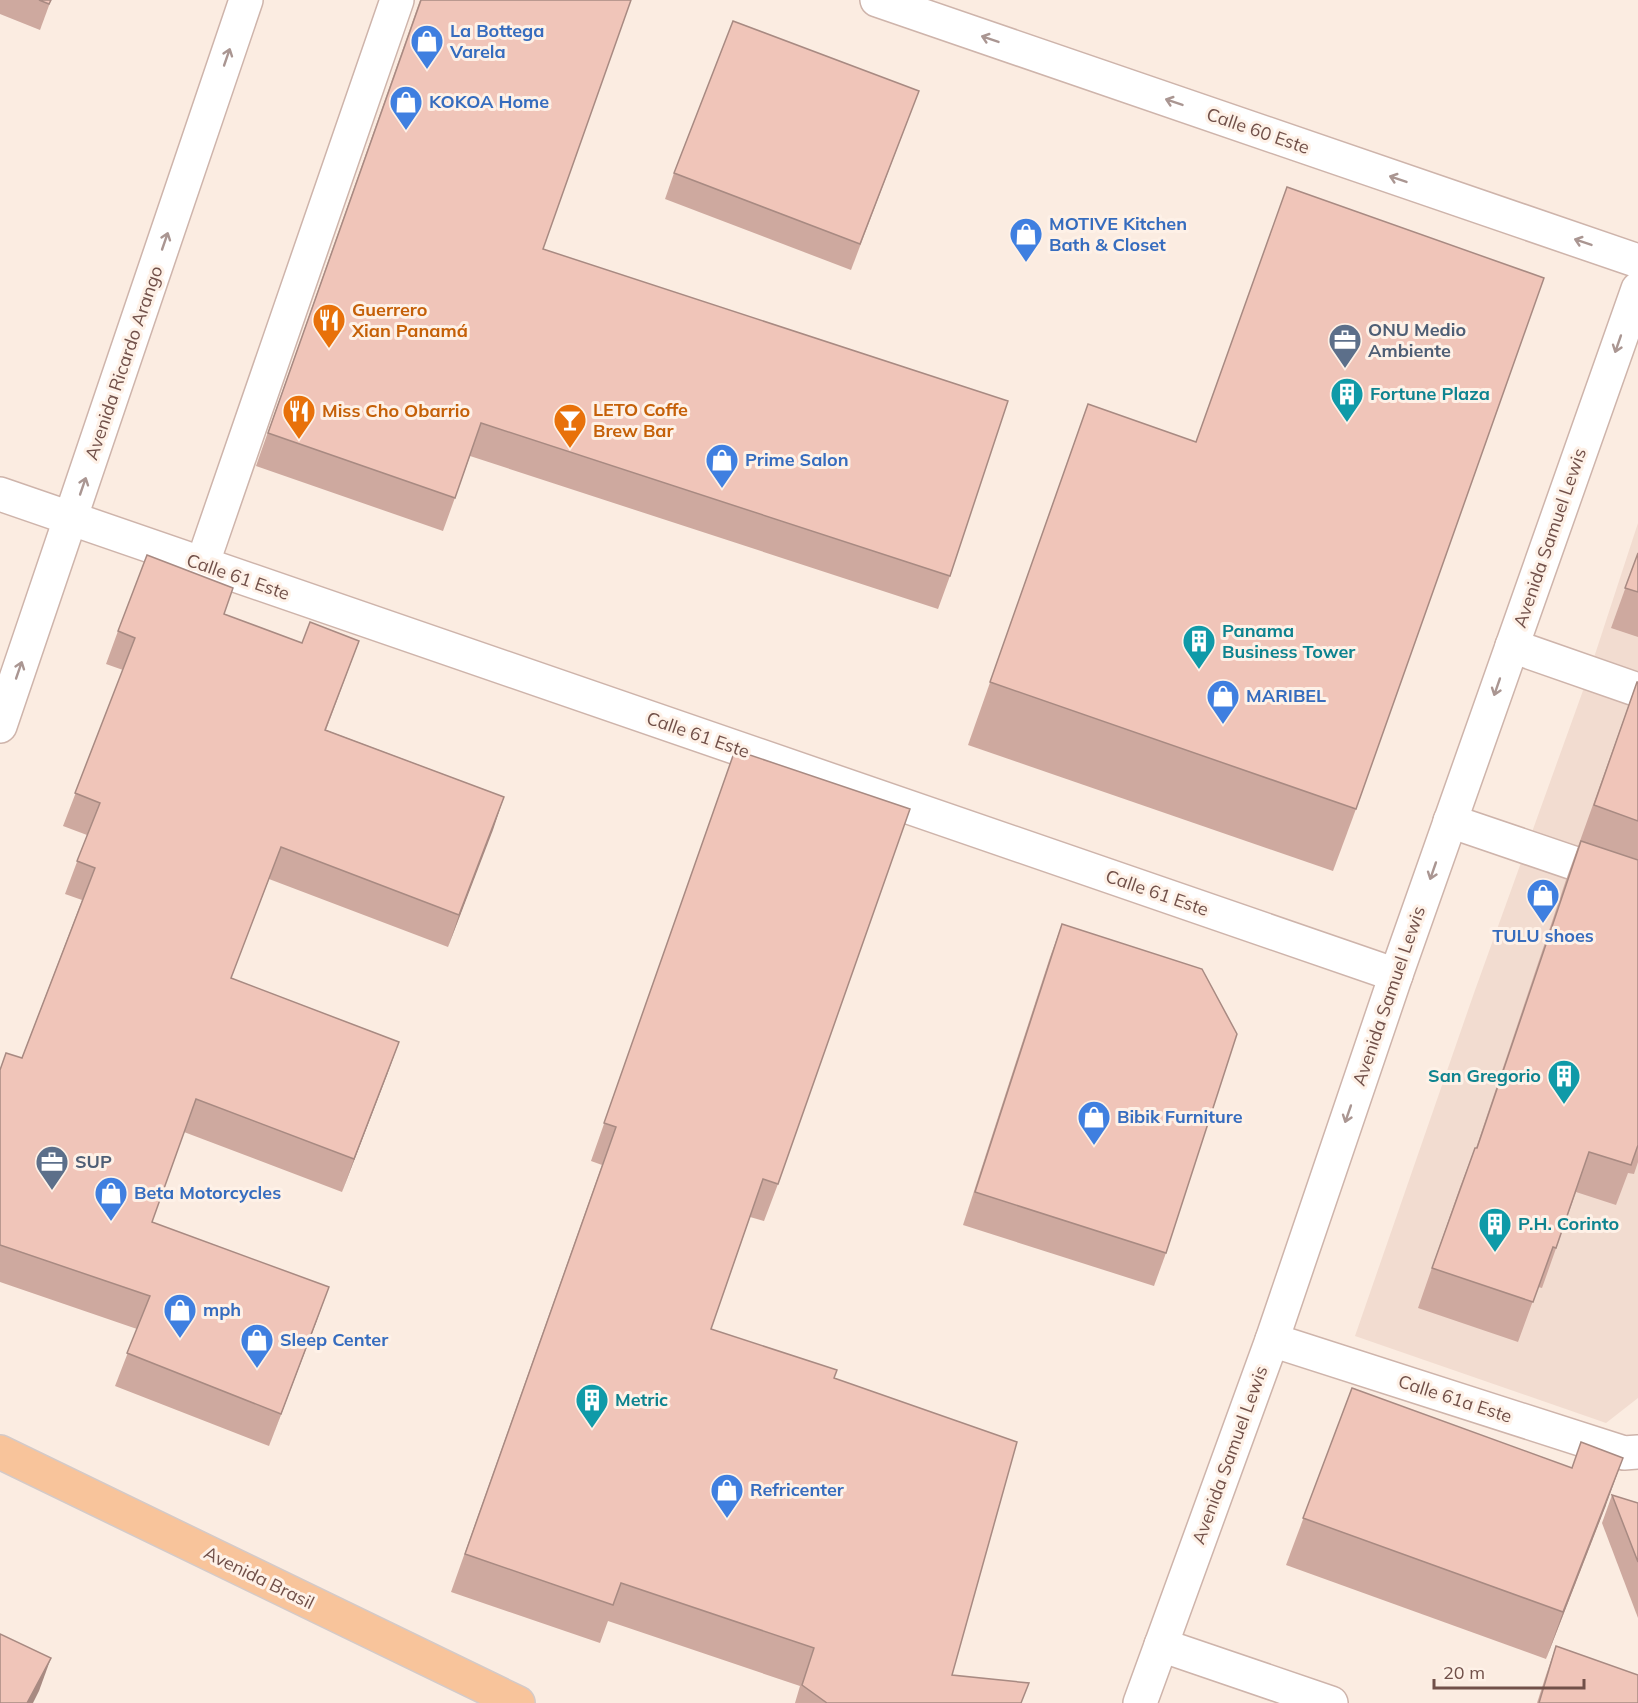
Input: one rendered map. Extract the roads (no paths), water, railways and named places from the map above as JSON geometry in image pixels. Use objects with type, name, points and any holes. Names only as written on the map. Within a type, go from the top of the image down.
[{"type":"main road","name":"Avenida Brasil","points":[[0,1452],[518,1703]]},
{"type":"street","name":"Avenida Ricardo Arango","points":[[0,726],[246,0]]},
{"type":"street","points":[[202,564],[398,0]]},
{"type":"street","name":"Calle 60 Este","points":[[877,0],[1638,261]]},
{"type":"street","name":"Avenida Samuel Lewis","points":[[1140,1703],[1272,1340],[1396,975],[1638,289]]},
{"type":"street","name":"Calle 61 Este","points":[[0,494],[1396,975]]},
{"type":"street","points":[[1512,646],[1638,690]]},
{"type":"street","points":[[1450,820],[1638,885]]},
{"type":"street","name":"Calle 61a Este","points":[[1272,1340],[1624,1453],[1638,1452]]},
{"type":"street","points":[[1161,1645],[1331,1703]]},
{"type":"place","name":"La Bottega Varela","points":[[427,70]]},
{"type":"place","name":"KOKOA Home","points":[[406,131]]},
{"type":"place","name":"MOTIVE Kitchen Bath & Closet","points":[[1026,263]]},
{"type":"place","name":"Guerrero Xian Panamá","points":[[329,349]]},
{"type":"place","name":"ONU Medio Ambiente","points":[[1345,369]]},
{"type":"place","name":"Fortune Plaza","points":[[1347,423]]},
{"type":"place","name":"Miss Cho Obarrio","points":[[299,440]]},
{"type":"place","name":"LETO Coffe Brew Bar","points":[[570,449]]},
{"type":"place","name":"Prime Salon","points":[[722,489]]},
{"type":"place","name":"Panama Business Tower","points":[[1199,670]]},
{"type":"place","name":"MARIBEL","points":[[1223,725]]},
{"type":"place","name":"TULU shoes","points":[[1543,924]]},
{"type":"place","name":"San Gregorio","points":[[1564,1105]]},
{"type":"place","name":"Bibik Furniture","points":[[1094,1146]]},
{"type":"place","name":"SUP","points":[[52,1191]]},
{"type":"place","name":"Beta Motorcycles","points":[[111,1222]]},
{"type":"place","name":"P.H. Corinto","points":[[1495,1253]]},
{"type":"place","name":"mph","points":[[180,1339]]},
{"type":"place","name":"Sleep Center","points":[[257,1369]]},
{"type":"place","name":"Metric","points":[[592,1429]]},
{"type":"place","name":"Refricenter","points":[[727,1519]]}]
